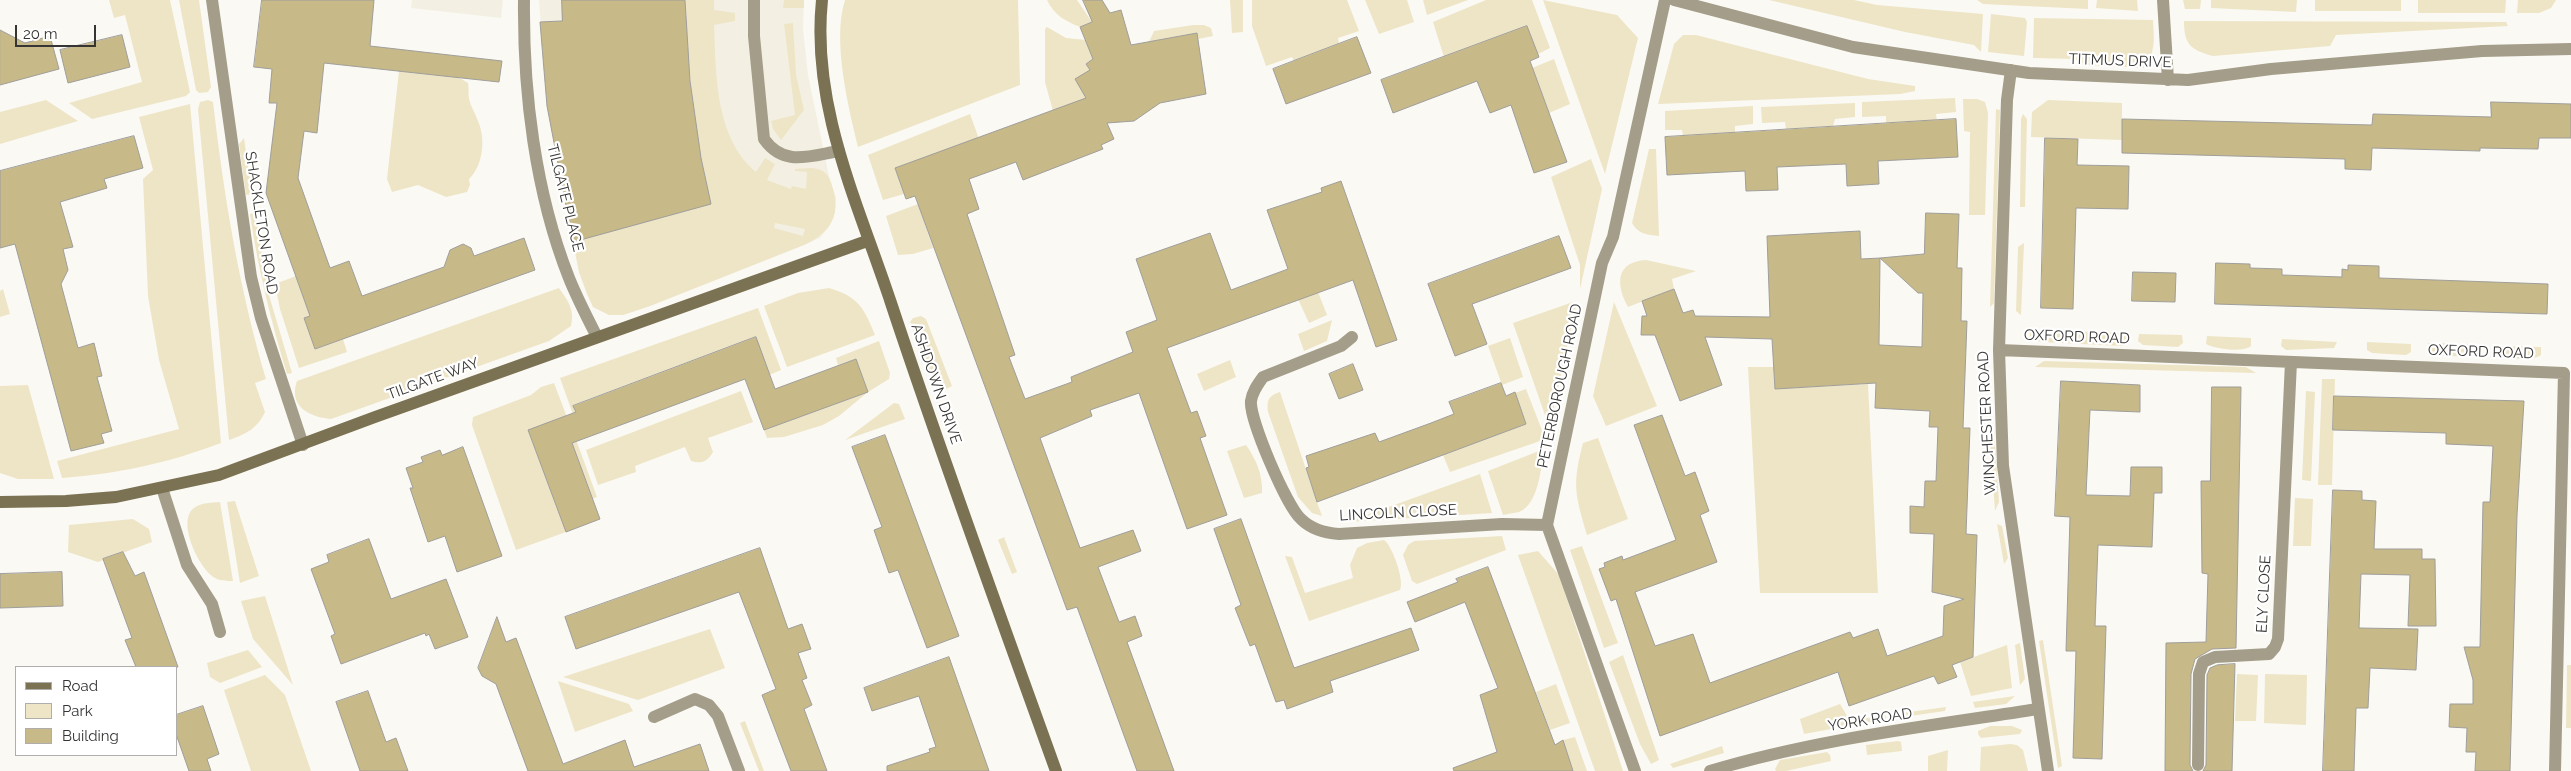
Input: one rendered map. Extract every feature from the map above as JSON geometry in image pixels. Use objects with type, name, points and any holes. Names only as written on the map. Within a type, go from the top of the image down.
[{"type":"street","name":"SHACKLETON ROAD","points":[[212,0],[252,277],[269,345],[303,444]]},
{"type":"street","name":"TILGATE PLACE","points":[[524,0],[523,41],[536,159],[551,222],[569,278],[597,337]]},
{"type":"street","points":[[754,0],[754,36],[764,139],[772,149],[796,158],[839,151]]},
{"type":"street","name":"ASHDOWN DRIVE","points":[[822,0],[819,35],[823,82],[839,151],[867,241],[1056,771]]},
{"type":"street","name":"PETERBOROUGH ROAD","points":[[1547,524],[1602,263],[1613,237],[1665,0]]},
{"type":"street","name":"TITMUS DRIVE","points":[[1674,0],[1854,47],[2029,73],[2188,80],[2271,69],[2482,51],[2571,49]]},
{"type":"street","points":[[2163,0],[2168,80]]},
{"type":"street","name":"WINCHESTER ROAD","points":[[2011,70],[2007,100],[1999,350],[2003,466],[2048,771]]},
{"type":"street","name":"TILGATE WAY","points":[[0,502],[66,501],[116,496],[219,475],[867,241]]},
{"type":"street","name":"LINCOLN CLOSE","points":[[1352,337],[1341,346],[1263,377],[1251,400],[1251,412],[1256,426],[1291,510],[1302,521],[1320,531],[1339,534],[1502,524],[1547,524]]},
{"type":"street","name":"OXFORD ROAD","points":[[1999,350],[2564,373],[2555,771]]},
{"type":"street","name":"ELY CLOSE","points":[[2198,766],[2199,674],[2203,662],[2214,657],[2269,654],[2275,647],[2278,639],[2291,362]]},
{"type":"street","points":[[162,488],[187,565],[212,604],[220,632]]},
{"type":"street","points":[[1547,524],[1634,771]]},
{"type":"street","points":[[654,717],[695,700],[709,705],[718,716],[739,771]]},
{"type":"street","name":"YORK ROAD","points":[[1710,771],[1746,760],[1828,743],[2038,709]]},
{"type":"shaded area","points":[[412,0],[503,0],[501,18],[411,8]]},
{"type":"shaded area","points":[[539,0],[804,0],[803,29],[808,75],[829,176],[836,198],[835,213],[829,227],[820,238],[650,306],[623,315],[609,315],[593,307],[579,272],[547,106]]},
{"type":"green space","points":[[109,0],[170,0],[190,92],[186,96],[92,119],[69,103],[142,82],[125,15],[114,18]]},
{"type":"green space","points":[[179,0],[199,0],[211,87],[208,92],[199,93],[196,90]]},
{"type":"green space","points":[[686,0],[714,0],[714,10],[735,13],[735,21],[714,25],[720,104],[732,142],[756,172],[765,158],[775,164],[767,180],[791,189],[792,186],[806,189],[807,172],[795,171],[795,169],[815,168],[824,172],[830,180],[835,196],[836,206],[834,214],[827,229],[804,245],[650,306],[623,315],[609,315],[593,307],[579,272],[573,242],[711,204],[696,128]],"holes":[[[775,223],[805,229],[803,236],[774,228]]]},
{"type":"green space","points":[[784,0],[804,0],[804,8],[783,8]]},
{"type":"green space","points":[[845,0],[1018,0],[1020,85],[858,147],[846,93],[841,53],[841,16]]},
{"type":"green space","points":[[1047,0],[1077,0],[1092,22],[1080,27],[1060,17]]},
{"type":"green space","points":[[1230,0],[1243,0],[1243,32],[1232,33]]},
{"type":"green space","points":[[1252,0],[1347,0],[1359,31],[1338,38],[1339,44],[1294,61],[1292,57],[1266,66],[1252,26]]},
{"type":"green space","points":[[1365,0],[1407,0],[1414,22],[1379,34]]},
{"type":"green space","points":[[1423,0],[1468,0],[1427,15]]},
{"type":"green space","points":[[1486,0],[1532,0],[1550,48],[1538,54],[1444,57],[1433,22]]},
{"type":"green space","points":[[1543,0],[1617,15],[1638,38],[1605,174]]},
{"type":"green space","points":[[1769,0],[1854,0],[1877,5],[1983,14],[1981,52],[1974,45],[1905,32]]},
{"type":"green space","points":[[1977,0],[2088,0],[2088,9],[1983,4]]},
{"type":"green space","points":[[2097,0],[2137,0],[2138,11],[2096,8]]},
{"type":"green space","points":[[2183,0],[2201,0],[2200,9],[2185,9]]},
{"type":"green space","points":[[2211,0],[2297,0],[2296,12],[2211,8]]},
{"type":"green space","points":[[2315,0],[2401,0],[2401,11],[2315,11]]},
{"type":"green space","points":[[2418,0],[2506,0],[2505,13],[2418,13]]},
{"type":"green space","points":[[2518,0],[2556,0],[2551,8],[2539,13],[2517,13]]},
{"type":"green space","points":[[1991,14],[2025,18],[2027,22],[2024,56],[1988,52]]},
{"type":"green space","points":[[2034,18],[2153,20],[2154,39],[2151,57],[2144,68],[2086,65],[2074,59],[2033,58]]},
{"type":"green space","points":[[2184,21],[2506,22],[2508,26],[2336,35],[2330,46],[2213,56],[2194,49],[2190,45],[2185,36]]},
{"type":"green space","points":[[793,23],[796,75],[804,110],[781,140],[773,129],[771,121],[795,115],[784,24]]},
{"type":"green space","points":[[1204,25],[1211,28],[1213,36],[1198,39],[1197,33],[1149,42],[1154,31]]},
{"type":"green space","points":[[1047,27],[1066,38],[1086,40],[1093,59],[1086,64],[1090,70],[1097,117],[1053,111],[1045,82],[1045,29]]},
{"type":"green space","points":[[1683,35],[1696,35],[1868,79],[1915,86],[1915,91],[1900,94],[1658,104],[1674,44]]},
{"type":"green space","points":[[1554,59],[1570,104],[1549,113],[1532,68]]},
{"type":"green space","points":[[399,71],[458,77],[468,83],[469,99],[482,136],[482,152],[474,174],[469,179],[470,185],[467,192],[446,197],[418,185],[392,192],[387,179]]},
{"type":"green space","points":[[1955,98],[1956,112],[1936,114],[1937,121],[1886,123],[1886,116],[1862,117],[1862,102]]},
{"type":"green space","points":[[1963,99],[1977,99],[1985,102],[1988,113],[1985,215],[1969,215],[1970,132],[1964,131]]},
{"type":"green space","points":[[46,100],[78,121],[0,144],[0,112]]},
{"type":"green space","points":[[208,100],[213,102],[222,172],[240,276],[266,379],[255,383],[265,412],[262,418],[255,427],[229,440],[198,109],[200,102]]},
{"type":"green space","points":[[2048,100],[2122,103],[2122,140],[2031,137],[2032,112]]},
{"type":"green space","points":[[1855,103],[1855,117],[1835,119],[1833,126],[1786,129],[1785,122],[1762,123],[1761,107]]},
{"type":"green space","points":[[190,104],[221,443],[162,462],[104,473],[62,478],[57,461],[179,429],[159,360],[148,296],[143,179],[153,170],[139,117]]},
{"type":"green space","points":[[1753,106],[1753,124],[1735,126],[1735,134],[1683,136],[1682,130],[1665,130],[1665,111]]},
{"type":"green space","points":[[1996,109],[2000,110],[1994,303],[1990,307]]},
{"type":"green space","points":[[970,114],[979,139],[895,168],[904,194],[883,200],[868,155]]},
{"type":"green space","points":[[2023,114],[2027,119],[2025,207],[2020,207],[2021,119]]},
{"type":"green space","points":[[244,138],[252,194],[246,195],[239,144]]},
{"type":"green space","points":[[1649,149],[1656,149],[1659,236],[1643,233],[1637,230],[1632,223]]},
{"type":"green space","points":[[1591,159],[1602,189],[1580,289],[1580,265],[1551,177]]},
{"type":"green space","points":[[918,204],[933,248],[913,254],[898,255],[886,216]]},
{"type":"green space","points":[[255,213],[268,292],[292,373],[287,374],[266,295],[250,214]]},
{"type":"green space","points":[[2024,243],[2021,315],[2016,311],[2018,247]]},
{"type":"green space","points":[[1646,260],[1696,271],[1672,279],[1674,289],[1628,307],[1621,291],[1621,276],[1628,265]]},
{"type":"green space","points":[[296,276],[310,316],[304,318],[315,349],[343,339],[347,352],[299,368],[280,309],[275,284]]},
{"type":"green space","points":[[559,288],[571,310],[571,326],[549,341],[331,419],[308,413],[302,409],[295,397],[297,381]]},
{"type":"green space","points":[[829,288],[847,295],[859,305],[864,311],[875,335],[787,367],[764,306],[798,293]]},
{"type":"green space","points":[[3,289],[10,314],[0,317],[0,291]]},
{"type":"green space","points":[[1318,292],[1327,315],[1309,323],[1298,299]]},
{"type":"green space","points":[[1573,302],[1576,306],[1551,420],[1547,421],[1513,323]]},
{"type":"green space","points":[[1614,302],[1657,406],[1606,426],[1593,396]]},
{"type":"green space","points":[[758,308],[781,370],[762,378],[756,337],[574,405],[578,418],[575,420],[560,378]]},
{"type":"green space","points":[[921,316],[926,319],[952,386],[940,392],[936,387],[910,322],[913,318]]},
{"type":"green space","points":[[1332,320],[1327,341],[1304,351],[1298,334]]},
{"type":"green space","points":[[2030,330],[2127,333],[2127,342],[2122,346],[2042,342],[2030,339]]},
{"type":"green space","points":[[2139,334],[2182,335],[2183,343],[2178,347],[2143,345],[2138,341]]},
{"type":"green space","points":[[2207,336],[2251,338],[2251,346],[2235,350],[2216,347],[2206,344]]},
{"type":"green space","points":[[1510,338],[1523,377],[1502,385],[1488,346]]},
{"type":"green space","points":[[2282,339],[2337,342],[2334,348],[2286,350],[2281,346]]},
{"type":"green space","points":[[879,341],[890,373],[889,379],[868,392],[856,359],[838,365],[836,358]]},
{"type":"green space","points":[[2367,342],[2411,344],[2411,352],[2406,355],[2372,353],[2367,350]]},
{"type":"green space","points":[[2428,343],[2472,344],[2472,353],[2463,356],[2437,354],[2428,351]]},
{"type":"green space","points":[[2497,346],[2541,347],[2541,355],[2525,359],[2513,358],[2497,353]]},
{"type":"green space","points":[[1230,360],[1236,377],[1204,391],[1197,374]]},
{"type":"green space","points":[[2044,361],[2246,367],[2256,373],[2035,367]]},
{"type":"green space","points":[[1748,367],[1774,367],[1775,389],[1868,384],[1878,593],[1760,593]]},
{"type":"green space","points":[[2322,379],[2335,379],[2332,485],[2318,485]]},
{"type":"green space","points":[[554,383],[568,420],[528,431],[566,532],[516,550],[472,425],[473,417],[531,395],[541,387]]},
{"type":"green space","points":[[28,385],[54,479],[18,479],[0,473],[0,386]]},
{"type":"green space","points":[[1526,389],[1545,438],[1450,472],[1443,455],[1526,424],[1515,393]]},
{"type":"green space","points":[[741,391],[753,422],[708,438],[713,452],[706,460],[701,462],[691,461],[685,447],[635,466],[636,472],[598,485],[586,450]]},
{"type":"green space","points":[[2306,391],[2315,392],[2311,481],[2302,480]]},
{"type":"green space","points":[[868,392],[839,416],[823,425],[784,437],[767,438],[764,430]]},
{"type":"green space","points":[[1280,392],[1322,516],[1312,513],[1298,497],[1268,412],[1269,399]]},
{"type":"green space","points":[[894,403],[899,404],[905,419],[845,440]]},
{"type":"green space","points":[[1989,425],[1994,430],[1999,502],[1995,511]]},
{"type":"green space","points":[[574,434],[597,497],[592,499],[569,436]]},
{"type":"green space","points":[[1598,438],[1628,519],[1587,535],[1576,489],[1577,469],[1583,443]]},
{"type":"green space","points":[[1246,445],[1258,468],[1262,493],[1244,498],[1227,451]]},
{"type":"green space","points":[[1544,449],[1538,484],[1531,501],[1526,508],[1519,512],[1503,515],[1488,471]]},
{"type":"green space","points":[[1480,474],[1492,513],[1347,522]]},
{"type":"green space","points":[[2295,498],[2313,499],[2311,546],[2293,546]]},
{"type":"green space","points":[[235,501],[259,576],[240,583],[227,502]]},
{"type":"green space","points":[[220,502],[233,581],[215,578],[202,565],[192,544],[187,523],[189,514],[197,506]]},
{"type":"green space","points":[[133,519],[149,529],[152,542],[98,562],[68,552],[69,525]]},
{"type":"green space","points":[[1997,524],[2002,526],[2008,558],[2004,564]]},
{"type":"green space","points":[[1502,536],[1506,550],[1417,584],[1412,581],[1403,555],[1408,545],[1414,541]]},
{"type":"green space","points":[[1004,537],[1017,572],[1012,574],[998,540]]},
{"type":"green space","points":[[1384,540],[1391,549],[1397,564],[1401,579],[1400,590],[1309,621],[1285,556],[1292,557],[1305,593],[1353,578],[1350,565],[1357,548],[1367,543]]},
{"type":"green space","points":[[1582,546],[1618,643],[1604,648],[1570,550]]},
{"type":"green space","points":[[1538,551],[1559,575],[1623,771],[1595,771],[1518,555]]},
{"type":"green space","points":[[265,596],[293,685],[253,639],[241,601]]},
{"type":"green space","points":[[710,629],[725,668],[638,700],[563,677]]},
{"type":"green space","points":[[2043,640],[2062,766],[2058,768],[2039,641]]},
{"type":"green space","points":[[2020,643],[2025,679],[2020,685],[2015,645]]},
{"type":"green space","points":[[2007,645],[2012,688],[1971,696],[1960,662]]},
{"type":"green space","points":[[248,650],[262,667],[220,683],[210,677],[207,663]]},
{"type":"green space","points":[[1623,655],[1659,760],[1651,764],[1640,744],[1609,662]]},
{"type":"green space","points":[[2567,665],[2571,665],[2571,728],[2566,728]]},
{"type":"green space","points":[[2237,674],[2258,675],[2256,721],[2235,721]]},
{"type":"green space","points":[[2265,674],[2307,675],[2306,725],[2264,723]]},
{"type":"green space","points":[[265,675],[285,695],[311,771],[251,771],[224,690]]},
{"type":"green space","points":[[558,681],[629,704],[633,711],[575,732]]},
{"type":"green space","points":[[1556,684],[1570,723],[1550,730],[1536,692]]},
{"type":"green space","points":[[2015,696],[2006,704],[1975,708],[1973,702]]},
{"type":"green space","points":[[1840,704],[1850,721],[1885,715],[1886,719],[1804,734],[1800,719]]},
{"type":"green space","points":[[1946,707],[1945,711],[1903,717],[1902,713]]},
{"type":"green space","points":[[745,721],[764,771],[759,771],[740,723]]},
{"type":"green space","points":[[1990,726],[2012,726],[2022,730],[2020,734],[1981,738],[1978,731]]},
{"type":"green space","points":[[1575,737],[1587,771],[1573,771],[1563,740]]},
{"type":"green space","points":[[1901,742],[1902,751],[1867,755],[1866,745]]},
{"type":"green space","points":[[2017,745],[2023,750],[2028,771],[1980,771],[1981,747]]},
{"type":"green space","points":[[1722,746],[1724,753],[1673,768],[1670,764]]},
{"type":"green space","points":[[1948,750],[1947,771],[1928,771],[1928,756]]},
{"type":"green space","points":[[1827,752],[1830,755],[1831,761],[1786,771],[1776,771],[1775,769],[1780,760]]},
{"type":"building","points":[[262,0],[374,0],[370,46],[502,61],[499,82],[324,63],[317,133],[304,131],[298,178],[330,268],[349,261],[362,296],[444,267],[450,250],[463,244],[471,248],[474,256],[524,238],[535,270],[315,349],[304,318],[310,316],[266,193],[277,103],[269,103],[272,69],[254,67]]},
{"type":"building","points":[[562,0],[685,0],[690,81],[701,158],[711,204],[573,242],[547,106],[540,22],[562,21]]},
{"type":"building","points":[[1083,0],[1102,0],[1110,13],[1121,10],[1131,45],[1197,33],[1206,94],[1160,103],[1134,121],[1107,123],[1114,139],[1101,145],[1103,149],[1023,180],[1016,162],[969,179],[979,209],[967,214],[1015,355],[1009,357],[1025,399],[1072,382],[1071,377],[1133,352],[1126,332],[1157,320],[1136,259],[1210,233],[1231,290],[1288,269],[1267,210],[1322,192],[1321,188],[1341,181],[1397,340],[1376,347],[1353,280],[1167,348],[1191,413],[1197,411],[1206,436],[1200,438],[1227,515],[1187,529],[1139,393],[1090,410],[1092,416],[1040,438],[1080,548],[1133,530],[1141,551],[1098,567],[1119,622],[1135,616],[1142,636],[1127,642],[1174,771],[1137,771],[1077,607],[1067,610],[915,196],[906,199],[895,168],[1086,98],[1075,79],[1090,70],[1086,64],[1093,59],[1080,27],[1092,22]]},
{"type":"building","points":[[1527,26],[1539,57],[1530,61],[1567,162],[1534,173],[1511,105],[1490,113],[1477,81],[1393,113],[1381,80]]},
{"type":"building","points":[[0,30],[25,43],[50,36],[59,69],[0,85]]},
{"type":"building","points":[[122,35],[130,67],[68,83],[60,50]]},
{"type":"building","points":[[1357,37],[1371,73],[1286,104],[1273,69]]},
{"type":"building","points":[[2491,102],[2571,104],[2571,138],[2539,138],[2538,149],[2480,148],[2480,151],[2372,148],[2371,170],[2345,169],[2345,159],[2122,153],[2122,119],[2372,125],[2373,114],[2491,117]]},
{"type":"building","points":[[1956,119],[1958,157],[1878,161],[1879,184],[1847,186],[1846,164],[1777,167],[1778,190],[1746,191],[1745,171],[1667,175],[1665,137]]},
{"type":"building","points":[[134,136],[143,168],[104,179],[107,188],[60,202],[73,247],[63,249],[68,270],[61,284],[78,348],[94,343],[102,376],[97,377],[112,431],[101,434],[104,443],[71,451],[15,244],[0,248],[0,171]]},
{"type":"building","points":[[2045,138],[2078,139],[2077,165],[2129,166],[2128,209],[2076,208],[2073,309],[2041,308]]},
{"type":"building","points":[[1926,213],[1959,214],[1957,268],[1962,268],[1961,321],[1967,321],[1963,428],[1970,428],[1966,534],[1977,535],[1973,657],[1952,665],[1957,677],[1938,684],[1934,676],[1849,706],[1838,672],[1660,736],[1616,599],[1611,601],[1599,569],[1605,567],[1604,563],[1622,556],[1623,560],[1676,540],[1634,425],[1662,415],[1685,476],[1695,472],[1709,511],[1700,515],[1717,562],[1635,592],[1655,646],[1693,634],[1710,683],[1850,632],[1853,638],[1878,629],[1887,656],[1943,636],[1944,606],[1964,599],[1932,592],[1934,534],[1910,533],[1910,506],[1924,507],[1925,481],[1936,481],[1938,427],[1929,427],[1930,411],[1875,408],[1876,383],[1775,389],[1772,339],[1705,337],[1722,385],[1680,401],[1655,335],[1641,335],[1642,316],[1647,316],[1642,301],[1674,289],[1683,313],[1693,310],[1695,316],[1770,317],[1767,236],[1860,231],[1861,259],[1924,254]],"holes":[[[1880,258],[1918,293],[1923,293],[1922,347],[1879,345]]]},
{"type":"building","points":[[1559,236],[1571,268],[1472,304],[1487,344],[1455,356],[1428,284]]},
{"type":"building","points":[[2216,263],[2250,264],[2250,268],[2282,269],[2282,275],[2342,277],[2342,269],[2348,270],[2348,265],[2379,266],[2379,278],[2548,284],[2547,314],[2215,304]]},
{"type":"building","points":[[2133,272],[2176,273],[2175,302],[2132,301]]},
{"type":"building","points":[[756,337],[775,389],[856,359],[868,392],[764,430],[745,379],[572,443],[600,519],[566,532],[528,430],[576,412],[573,406]]},
{"type":"building","points":[[1353,364],[1363,390],[1339,399],[1329,374]]},
{"type":"building","points":[[2061,381],[2140,385],[2140,412],[2090,410],[2086,495],[2130,496],[2131,467],[2162,467],[2162,493],[2154,493],[2152,547],[2098,545],[2095,626],[2106,626],[2102,759],[2073,758],[2076,651],[2066,651],[2070,517],[2055,516]]},
{"type":"building","points":[[1501,383],[1506,396],[1515,392],[1526,424],[1317,502],[1306,468],[1309,467],[1306,456],[1375,433],[1379,442],[1431,423],[1454,414],[1449,402]]},
{"type":"building","points":[[2212,387],[2241,387],[2236,648],[2212,649],[2195,659],[2191,674],[2190,765],[2193,771],[2165,771],[2166,643],[2206,642],[2208,574],[2202,573],[2201,481],[2210,481]]},
{"type":"building","points":[[2334,396],[2524,401],[2517,515],[2510,771],[2475,771],[2476,752],[2466,752],[2467,728],[2449,727],[2450,704],[2473,704],[2473,680],[2464,647],[2480,647],[2483,502],[2490,502],[2493,446],[2446,444],[2446,433],[2333,430]]},
{"type":"building","points":[[885,435],[959,636],[927,648],[898,570],[889,573],[874,530],[882,527],[852,447]]},
{"type":"building","points":[[463,447],[502,556],[457,572],[445,536],[428,542],[410,488],[413,488],[406,468],[423,462],[421,457],[440,450],[442,455]]},
{"type":"building","points":[[2333,490],[2362,491],[2362,500],[2376,501],[2374,549],[2422,549],[2422,559],[2435,559],[2436,626],[2408,626],[2410,575],[2361,574],[2359,628],[2418,629],[2416,670],[2370,668],[2368,708],[2356,708],[2354,771],[2323,771]]},
{"type":"building","points":[[1241,519],[1294,668],[1411,628],[1419,650],[1330,681],[1333,692],[1287,709],[1284,700],[1276,702],[1255,644],[1250,646],[1235,608],[1241,605],[1214,529]]},
{"type":"building","points":[[369,539],[391,599],[446,579],[468,637],[435,649],[429,634],[426,636],[425,633],[341,664],[331,636],[335,634],[311,569],[329,562],[327,555]]},
{"type":"building","points":[[760,548],[788,629],[802,624],[811,649],[798,653],[807,678],[802,680],[812,705],[804,709],[827,771],[791,771],[762,695],[776,689],[739,592],[576,649],[565,617]]},
{"type":"building","points":[[123,552],[135,576],[144,572],[178,666],[136,666],[125,640],[132,638],[103,559]]},
{"type":"building","points":[[1488,567],[1555,745],[1563,740],[1573,771],[1454,771],[1453,768],[1497,752],[1480,695],[1498,688],[1465,602],[1415,622],[1407,602],[1458,582],[1456,579]]},
{"type":"building","points":[[62,572],[63,606],[0,608],[0,574]]},
{"type":"building","points":[[497,617],[506,642],[516,638],[563,764],[625,740],[634,767],[700,744],[709,771],[528,771],[496,684],[482,676],[478,668]]},
{"type":"building","points":[[949,657],[989,771],[887,771],[887,766],[930,752],[929,749],[936,747],[919,696],[872,711],[864,688]]},
{"type":"building","points":[[2235,664],[2232,771],[2203,771],[2206,765],[2207,675],[2210,668],[2217,665]]},
{"type":"building","points":[[368,691],[386,742],[396,738],[408,771],[360,771],[336,702]]},
{"type":"building","points":[[203,706],[219,754],[207,759],[211,771],[189,771],[178,740],[178,714]]}]
